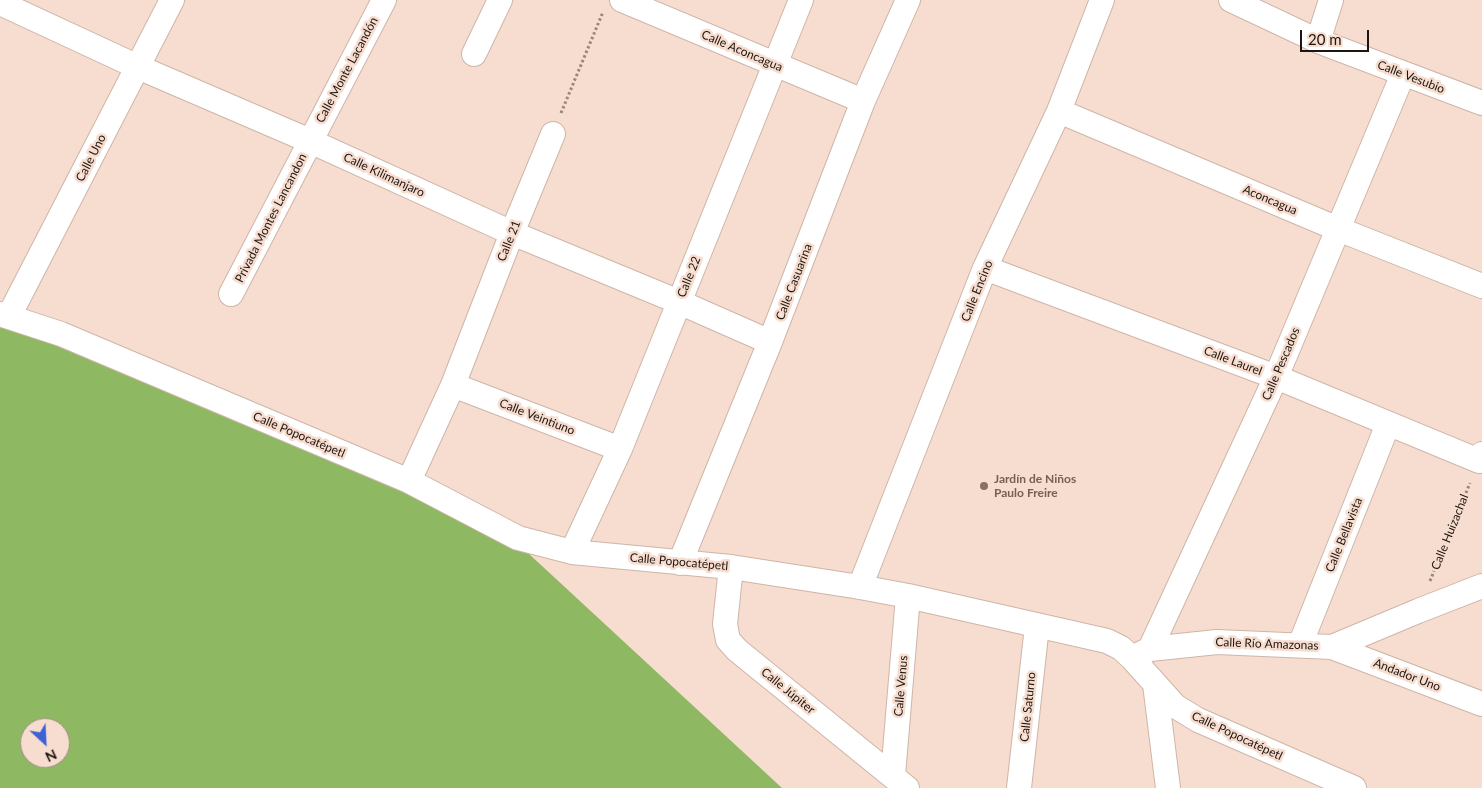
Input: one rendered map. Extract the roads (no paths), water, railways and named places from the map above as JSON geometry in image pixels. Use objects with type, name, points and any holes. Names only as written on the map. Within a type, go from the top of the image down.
[{"type":"street","name":"Calle Uno","points":[[4,315],[138,67],[172,0]]},
{"type":"street","name":"Calle Monte Lacandón","points":[[310,141],[384,0]]},
{"type":"street","points":[[474,54],[500,0]]},
{"type":"street","name":"Calle 22","points":[[572,552],[620,449],[801,0]]},
{"type":"street","name":"Calle Casuarina","points":[[680,563],[770,342],[863,101],[908,0]]},
{"type":"street","name":"Calle Encino","points":[[860,586],[985,268],[1059,111],[1102,0]]},
{"type":"street","name":"Calle Vesubio","points":[[1231,0],[1318,41],[1482,104]]},
{"type":"street","points":[[1318,41],[1331,0]]},
{"type":"street","name":"Calle Kilimanjaro","points":[[0,3],[138,67],[310,141],[512,233],[770,342]]},
{"type":"street","name":"Calle Aconcagua","points":[[613,4],[775,64],[863,101]]},
{"type":"street","name":"Calle Pescados","points":[[1141,654],[1276,378],[1403,74]]},
{"type":"street","name":"Aconcagua","points":[[1059,111],[1338,229],[1482,286]]},
{"type":"street","name":"Calle 21","points":[[409,481],[453,385],[553,134]]},
{"type":"street","name":"Privada Montes Lancandon","points":[[231,294],[310,141]]},
{"type":"street","name":"Calle Laurel","points":[[985,268],[1276,378],[1388,424],[1480,457]]},
{"type":"street","name":"Calle Popocatépetl","points":[[4,315],[61,334],[409,481],[518,538],[572,552],[731,567],[860,586],[1107,642],[1141,654],[1155,684],[1175,706],[1198,720],[1345,786]]},
{"type":"street","name":"Calle Veintiuno","points":[[453,385],[620,449]]},
{"type":"street","name":"Calle Bellavista","points":[[1300,645],[1388,424]]},
{"type":"street","name":"Calle Júpiter","points":[[731,567],[725,624],[728,640],[737,650],[900,782]]},
{"type":"street","name":"Calle Río Amazonas","points":[[1141,654],[1217,642],[1332,647],[1482,586]]},
{"type":"street","name":"Calle Venus","points":[[900,782],[908,596]]},
{"type":"street","name":"Calle Saturno","points":[[1019,788],[1037,626]]},
{"type":"street","name":"Andador Uno","points":[[1332,647],[1482,704]]},
{"type":"street","points":[[1155,684],[1168,788]]},
{"type":"place","name":"Jardín de Niños Paulo Freire","points":[[984,486]]}]
